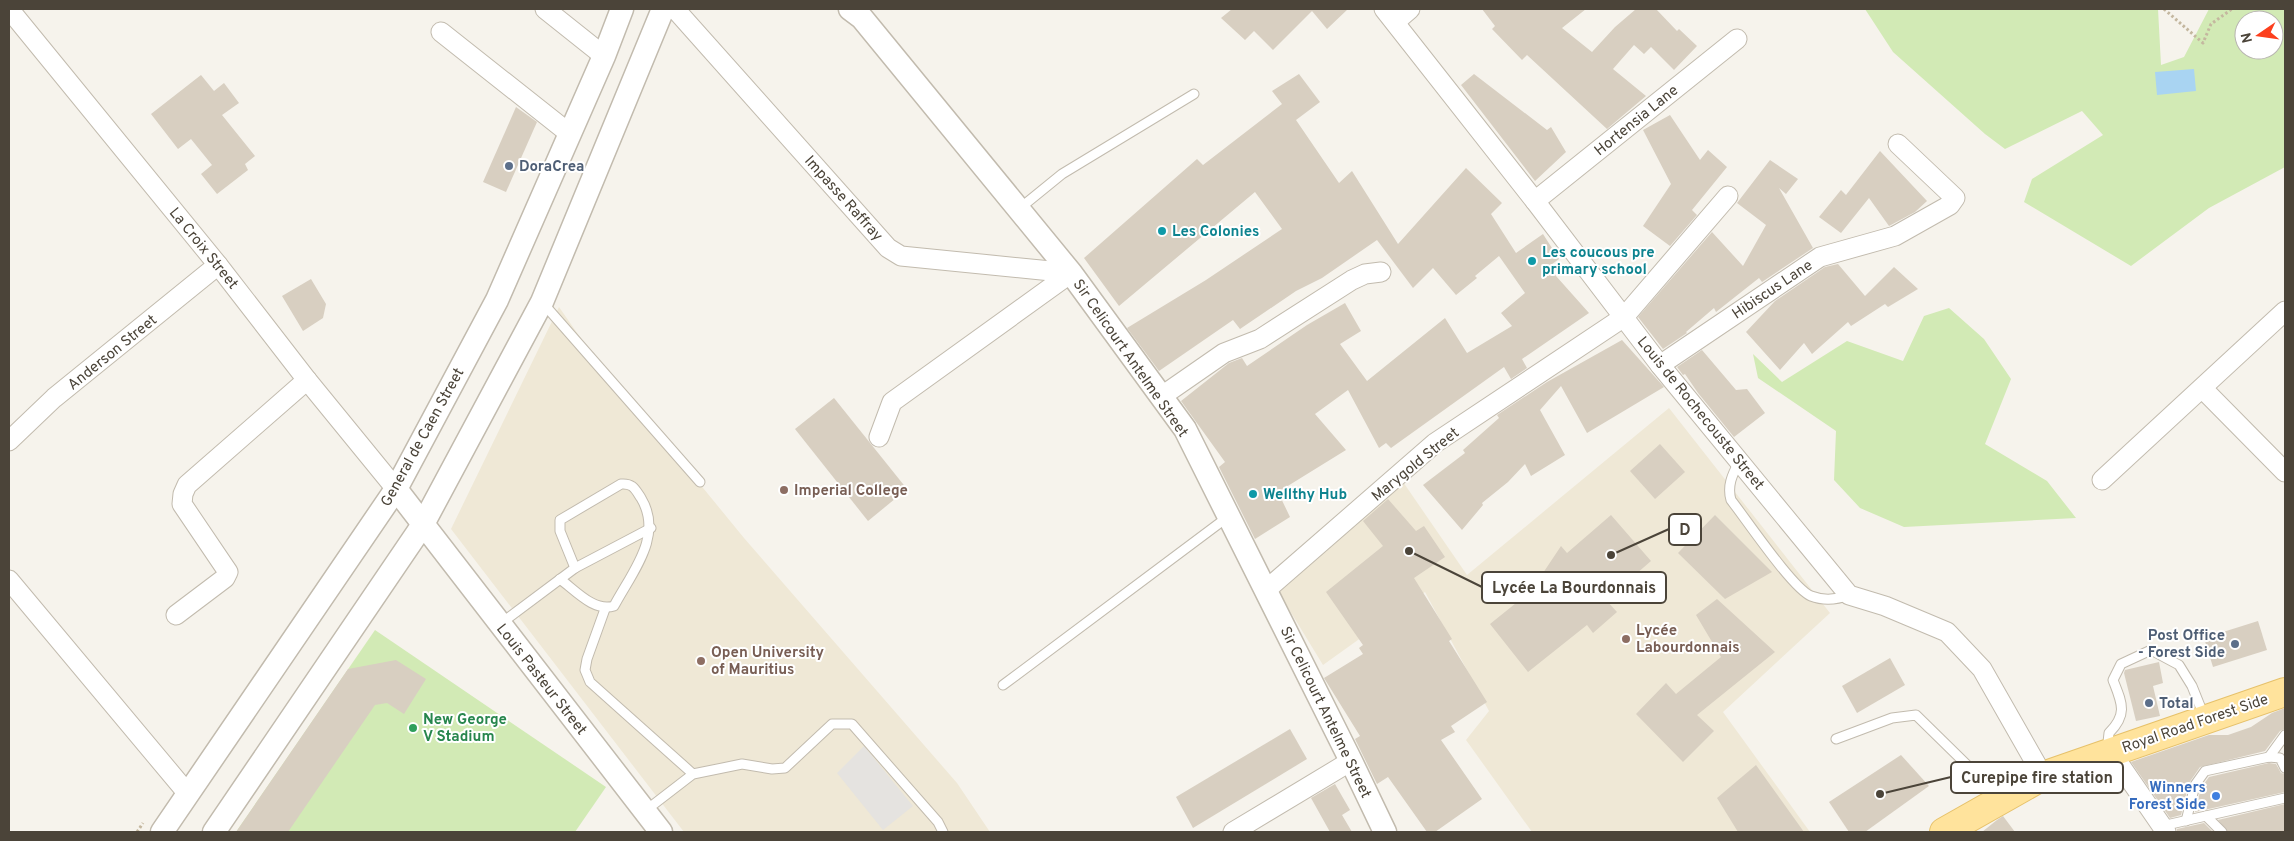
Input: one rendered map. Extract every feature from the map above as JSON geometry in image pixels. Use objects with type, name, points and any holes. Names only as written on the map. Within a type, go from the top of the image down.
[{"type":"main road","name":"Royal Road Forest Side","points":[[1944,832],[2043,776],[2285,692]]},
{"type":"street","name":"La Croix Street","points":[[9,9],[396,489]]},
{"type":"street","points":[[545,9],[604,56]]},
{"type":"street","name":"General de Caen Street","points":[[162,832],[396,489],[497,300],[604,56],[622,9]]},
{"type":"street","points":[[214,832],[422,526],[542,302],[663,9]]},
{"type":"street","name":"Impasse Raffray","points":[[676,9],[888,248],[902,256],[1071,273]]},
{"type":"street","points":[[1389,15],[1410,9]]},
{"type":"street","name":"Sir Celicourt Antelme Street","points":[[860,12],[1071,273],[1185,429],[1351,760],[1385,832]]},
{"type":"street","name":"Louis de Rochecouste Street","points":[[1389,15],[1535,200],[1660,365],[1848,595]]},
{"type":"street","points":[[442,32],[570,134]]},
{"type":"street","name":"Hortensia Lane","points":[[1535,200],[1737,39]]},
{"type":"street","name":"Hibiscus Lane","points":[[1660,365],[1820,257],[1895,236],[1950,205],[1955,198],[1898,144]]},
{"type":"street","name":"Marygold Street","points":[[1266,590],[1435,443],[1624,317],[1728,196]]},
{"type":"street","name":"Anderson Street","points":[[11,435],[218,266]]},
{"type":"street","points":[[1162,396],[1224,352],[1260,339],[1352,280],[1366,274],[1381,272]]},
{"type":"street","points":[[879,437],[892,402],[1071,273]]},
{"type":"street","points":[[2102,480],[2203,389],[2285,311]]},
{"type":"street","points":[[176,616],[225,578],[228,572],[182,504],[187,484],[307,380]]},
{"type":"street","points":[[2203,389],[2285,472]]},
{"type":"street","name":"Louis Pasteur Street","points":[[396,489],[422,526],[661,832]]},
{"type":"street","points":[[9,580],[188,794]]},
{"type":"street","points":[[1848,595],[1885,606],[1948,632],[1982,670],[2043,776]]},
{"type":"street","points":[[2109,753],[2164,829]]},
{"type":"street","points":[[1233,832],[1351,760]]},
{"type":"lane","points":[[1019,209],[1062,174],[1194,94]]},
{"type":"lane","points":[[542,302],[700,482]]},
{"type":"lane","points":[[1739,462],[1731,477],[1729,493],[1731,500],[1792,580],[1809,595],[1830,600],[1848,595]]},
{"type":"lane","points":[[560,579],[597,607],[605,609],[614,606],[649,541],[651,528],[647,508],[634,486],[628,483],[621,484],[560,520],[560,531],[575,568]]},
{"type":"lane","points":[[1003,685],[1229,516]]},
{"type":"lane","points":[[499,624],[575,568],[651,528]]},
{"type":"lane","points":[[605,609],[587,659],[585,670],[590,682],[693,774]]},
{"type":"lane","points":[[2109,753],[2109,733],[2120,722],[2122,708],[2113,680],[2121,664],[2151,650],[2179,665],[2192,686],[2205,720]]},
{"type":"lane","points":[[1836,740],[1892,718],[1916,715],[1967,765],[2006,797]]},
{"type":"lane","points":[[645,811],[693,774],[742,764],[772,769],[786,768],[832,724],[852,724],[938,822],[943,832]]},
{"type":"lane","points":[[2269,757],[2285,735]]},
{"type":"lane","points":[[2186,820],[2195,785],[2205,772],[2269,757],[2280,758],[2285,768]]},
{"type":"lane","points":[[2164,829],[2186,820],[2285,798]]},
{"type":"lane","points":[[2206,816],[2222,832]]},
{"type":"path","points":[[2164,9],[2202,43],[2211,24],[2232,9]]},
{"type":"shaded area","name":"Open University of Mauritius","points":[[559,307],[582,340],[744,538],[957,783],[990,832],[684,832],[451,529]]},
{"type":"shaded area","name":"Lycée Labourdonnais","points":[[1669,408],[1830,613],[1723,712],[1810,832],[1532,832],[1466,740],[1489,711],[1425,592],[1323,665],[1276,588],[1401,479],[1467,575]]},
{"type":"shaded area","points":[[864,746],[913,806],[883,830],[837,773]]},
{"type":"green space","points":[[1865,9],[2158,9],[2161,65],[2184,57],[2209,9],[2285,9],[2285,167],[2209,208],[2131,266],[2024,202],[2032,179],[2103,135],[2082,111],[2005,149],[1985,134],[1893,52]]},
{"type":"green space","points":[[1949,308],[1984,339],[2011,379],[1985,444],[2047,481],[2076,518],[1904,527],[1860,508],[1834,480],[1836,431],[1758,378],[1753,354],[1782,382],[1847,341],[1903,361],[1924,316]]},
{"type":"green space","name":"New George V Stadium","points":[[375,630],[606,787],[575,832],[236,832]]},
{"type":"water","points":[[2194,69],[2196,91],[2157,95],[2155,72]]},
{"type":"building","points":[[1232,9],[1348,9],[1327,29],[1312,11],[1273,50],[1254,31],[1245,40],[1221,18]]},
{"type":"building","points":[[1482,9],[1586,9],[1562,28],[1592,52],[1615,27],[1636,9],[1656,9],[1677,31],[1679,29],[1697,46],[1674,70],[1651,47],[1644,54],[1634,45],[1613,69],[1646,96],[1607,129],[1527,55],[1522,60],[1492,29],[1495,26]]},
{"type":"building","points":[[1299,74],[1320,102],[1296,120],[1339,183],[1352,171],[1398,244],[1466,168],[1502,203],[1491,214],[1516,253],[1543,234],[1559,259],[1548,267],[1589,313],[1522,359],[1527,368],[1511,379],[1504,367],[1391,448],[1386,443],[1379,448],[1348,390],[1315,414],[1346,450],[1278,492],[1290,517],[1255,539],[1219,467],[1225,462],[1181,401],[1229,363],[1242,358],[1247,366],[1307,325],[1345,303],[1361,331],[1340,344],[1367,381],[1445,318],[1467,353],[1512,326],[1501,313],[1525,293],[1499,256],[1475,276],[1477,278],[1456,295],[1433,268],[1413,288],[1377,240],[1322,278],[1296,291],[1240,329],[1233,320],[1159,371],[1127,328],[1206,280],[1282,229],[1255,192],[1119,306],[1084,258],[1197,159],[1203,165],[1282,104],[1272,91]]},
{"type":"building","points":[[1474,74],[1547,130],[1551,127],[1566,152],[1535,181],[1461,85]]},
{"type":"building","points":[[201,75],[214,91],[224,83],[239,103],[222,115],[255,156],[245,164],[248,170],[217,194],[201,174],[212,165],[191,139],[178,149],[151,114]]},
{"type":"building","points":[[516,107],[537,122],[506,192],[483,182]]},
{"type":"building","points":[[1670,115],[1700,160],[1708,150],[1727,167],[1692,210],[1697,215],[1670,246],[1643,226],[1671,184],[1643,130]]},
{"type":"building","points":[[1880,151],[1927,201],[1915,212],[1889,226],[1869,198],[1841,233],[1819,217],[1841,190],[1846,195]]},
{"type":"building","points":[[1770,160],[1798,179],[1786,194],[1779,188],[1813,248],[1762,282],[1759,278],[1716,312],[1714,308],[1687,333],[1663,349],[1638,317],[1712,232],[1743,266],[1766,225],[1737,203]]},
{"type":"building","points":[[1838,264],[1865,296],[1894,267],[1918,289],[1888,307],[1885,304],[1851,326],[1848,322],[1812,354],[1804,343],[1780,370],[1746,332],[1775,301],[1825,267]]},
{"type":"building","points":[[311,279],[326,304],[323,318],[303,331],[282,296]]},
{"type":"building","points":[[1622,340],[1664,387],[1587,433],[1561,386],[1540,410],[1565,455],[1531,476],[1525,464],[1508,482],[1482,503],[1483,505],[1462,530],[1423,485],[1465,453],[1463,450],[1499,418],[1497,415],[1547,382]]},
{"type":"building","points":[[1702,350],[1736,390],[1747,389],[1765,413],[1734,437],[1685,374],[1683,375],[1677,367]]},
{"type":"building","points":[[834,398],[907,489],[868,521],[795,429]]},
{"type":"building","points":[[1660,444],[1685,472],[1655,499],[1630,471]]},
{"type":"building","points":[[1388,499],[1416,531],[1424,526],[1445,557],[1414,578],[1452,639],[1449,641],[1487,702],[1451,726],[1455,732],[1441,740],[1482,799],[1435,832],[1427,832],[1388,777],[1377,784],[1355,739],[1360,736],[1324,678],[1363,654],[1359,648],[1363,645],[1326,592],[1383,546],[1363,521]]},
{"type":"building","points":[[1611,515],[1651,561],[1606,600],[1617,612],[1593,633],[1587,625],[1528,672],[1490,624],[1547,578],[1543,573],[1561,546],[1567,553]]},
{"type":"building","points":[[1715,515],[1772,572],[1725,599],[1678,553]]},
{"type":"building","points":[[1717,599],[1775,652],[1697,715],[1714,731],[1683,762],[1636,714],[1666,683],[1676,694],[1721,657],[1696,615]]},
{"type":"building","name":"Post Office - Forest Side","points":[[2258,621],[2267,650],[2213,667],[2204,638]]},
{"type":"building","points":[[1890,658],[1905,685],[1857,713],[1842,686]]},
{"type":"building","points":[[396,660],[426,679],[404,714],[387,703],[375,705],[288,832],[236,832],[348,669]]},
{"type":"building","points":[[2159,662],[2163,683],[2153,686],[2160,716],[2136,721],[2124,673],[2125,670]]},
{"type":"building","points":[[2285,708],[2285,729],[2280,731],[2265,751],[2200,767],[2189,783],[2181,815],[2170,818],[2131,762],[2209,735],[2228,735],[2251,727],[2272,713]]},
{"type":"building","points":[[1290,729],[1307,759],[1193,828],[1176,797]]},
{"type":"building","points":[[1901,755],[1929,786],[1865,832],[1849,832],[1829,802]]},
{"type":"building","points":[[2269,763],[2276,764],[2281,773],[2285,774],[2285,792],[2195,812],[2201,788],[2209,777]]},
{"type":"building","points":[[1756,765],[1804,832],[1738,832],[1717,798]]},
{"type":"building","points":[[1335,784],[1350,810],[1342,815],[1352,832],[1330,832],[1311,798]]},
{"type":"building","points":[[2285,804],[2285,832],[2228,832],[2218,820]]},
{"type":"building","points":[[2003,816],[2015,832],[1982,832],[1997,820]]},
{"type":"building","points":[[2204,823],[2213,832],[2177,832],[2177,829]]},
{"type":"place","name":"DoraCrea","points":[[509,166]]},
{"type":"place","name":"Les Colonies","points":[[1162,231]]},
{"type":"place","name":"Les coucous pre primary school","points":[[1532,261]]},
{"type":"place","name":"Imperial College","points":[[784,490]]},
{"type":"place","name":"Wellthy Hub","points":[[1253,494]]},
{"type":"place","name":"Lycée La Bourdonnais","points":[[1409,551]]},
{"type":"place","name":"D","points":[[1611,555]]},
{"type":"place","name":"Lycée Labourdonnais","points":[[1626,639]]},
{"type":"place","name":"Post Office - Forest Side","points":[[2235,644]]},
{"type":"place","name":"Open University of Mauritius","points":[[701,661]]},
{"type":"place","name":"Total","points":[[2149,703]]},
{"type":"place","name":"New George V Stadium","points":[[413,728]]},
{"type":"place","name":"Curepipe fire station","points":[[1880,794]]},
{"type":"place","name":"Winners Forest Side","points":[[2216,796]]}]
